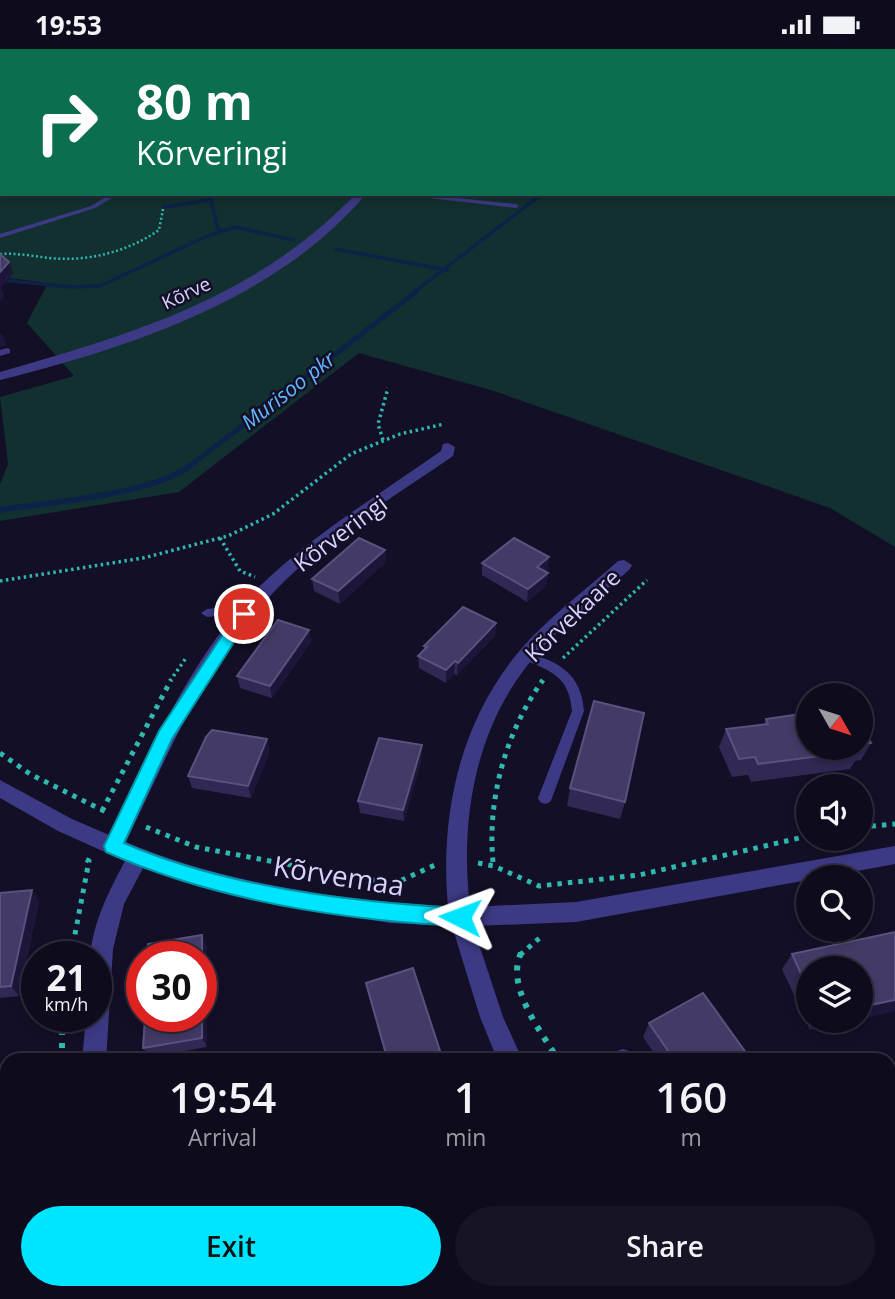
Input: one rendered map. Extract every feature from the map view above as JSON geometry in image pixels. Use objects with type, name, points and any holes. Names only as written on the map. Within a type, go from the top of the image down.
[{"type":"street","name":"Kõrve","points":[[0,376],[115,341],[226,294],[303,248],[330,227],[359,196]]},
{"type":"street","name":"Kõrveringi","points":[[113,846],[165,736],[244,614],[297,563],[449,453],[448,447]]},
{"type":"street","name":"Kõrvekaare","points":[[506,1053],[495,1033],[460,917],[456,863],[458,807],[468,759],[484,718],[526,656],[624,565]]},
{"type":"street","name":"Kõrvemaa","points":[[0,788],[65,825],[138,857],[236,887],[390,913],[460,917],[576,912],[895,855]]},
{"type":"street","points":[[95,1053],[103,949],[114,902],[138,857]]},
{"type":"lane","points":[[0,236],[93,207],[112,196]]},
{"type":"lane","points":[[417,196],[516,206]]},
{"type":"lane","points":[[207,613],[225,611],[244,614]]},
{"type":"lane","points":[[526,656],[553,667],[571,680],[578,697],[578,711],[545,797]]},
{"type":"path","points":[[0,254],[19,252],[63,259],[115,250],[143,241],[159,230],[163,209]]},
{"type":"path","points":[[383,440],[378,424],[388,389]]},
{"type":"path","points":[[0,582],[143,558],[220,538],[272,514],[351,454],[383,440],[444,424]]},
{"type":"path","points":[[220,538],[240,571],[257,578]]},
{"type":"path","points":[[493,862],[491,823],[504,766],[531,693],[553,667],[647,580]]},
{"type":"path","points":[[0,753],[85,803],[196,847],[331,875],[400,881],[441,862],[493,862],[527,884],[539,886],[639,875],[796,840]]},
{"type":"path","points":[[65,825],[85,803]]},
{"type":"path","points":[[873,826],[895,824]]},
{"type":"path","points":[[74,941],[89,861],[77,855]]},
{"type":"path","points":[[539,886],[545,914],[545,933],[528,944],[517,965],[521,988],[532,1016],[554,1053]]},
{"type":"path","points":[[62,1032],[62,1053]]},
{"type":"green space","points":[[0,196],[895,196],[895,547],[830,508],[494,391],[359,353],[179,492],[0,521],[0,484],[8,464],[0,397],[74,376],[27,323],[48,283],[0,277]]},
{"type":"building","points":[[0,254],[9,262],[0,272]]},
{"type":"building","points":[[359,538],[385,550],[338,591],[312,579]]},
{"type":"building","points":[[514,538],[549,557],[537,567],[548,573],[528,589],[482,563]]},
{"type":"building","points":[[463,607],[496,623],[458,663],[455,661],[446,670],[418,656],[427,647],[424,646]]},
{"type":"building","points":[[278,620],[309,630],[270,686],[237,676]]},
{"type":"building","points":[[594,701],[644,713],[625,802],[570,788]]},
{"type":"building","points":[[796,715],[796,759],[758,764],[755,757],[739,759],[726,729],[768,724],[766,719]]},
{"type":"building","points":[[212,730],[267,739],[248,786],[188,776]]},
{"type":"building","points":[[379,738],[422,745],[403,810],[358,801]]},
{"type":"building","points":[[32,890],[11,986],[0,987],[0,893]]},
{"type":"building","points":[[895,932],[895,1000],[873,1005],[873,956],[796,956],[796,963],[792,954],[848,942],[873,942],[873,937]]},
{"type":"building","points":[[202,935],[202,941],[166,941]]},
{"type":"building","points":[[413,968],[440,1051],[386,1053],[366,983]]},
{"type":"building","points":[[703,993],[746,1053],[670,1053],[649,1023]]},
{"type":"building","points":[[144,1032],[202,1032],[202,1038],[143,1048]]},
{"type":"waterway","name":"Murisoo pkr","points":[[444,269],[539,196]]},
{"type":"waterway","points":[[164,207],[211,200],[218,229],[222,230]]},
{"type":"waterway","points":[[0,280],[72,287],[100,286],[205,237],[235,227],[294,240]]},
{"type":"waterway","points":[[335,249],[444,269]]},
{"type":"waterway","name":"Murisoo pkr","points":[[413,293],[444,269]]},
{"type":"waterway","name":"Murisoo pkr","points":[[192,464],[416,292]]},
{"type":"waterway","name":"Murisoo pkr","points":[[0,510],[128,490],[154,483],[192,464]]},
{"type":"route","points":[[244,614],[165,736],[113,846],[138,857],[236,887],[390,913],[460,917]]}]
